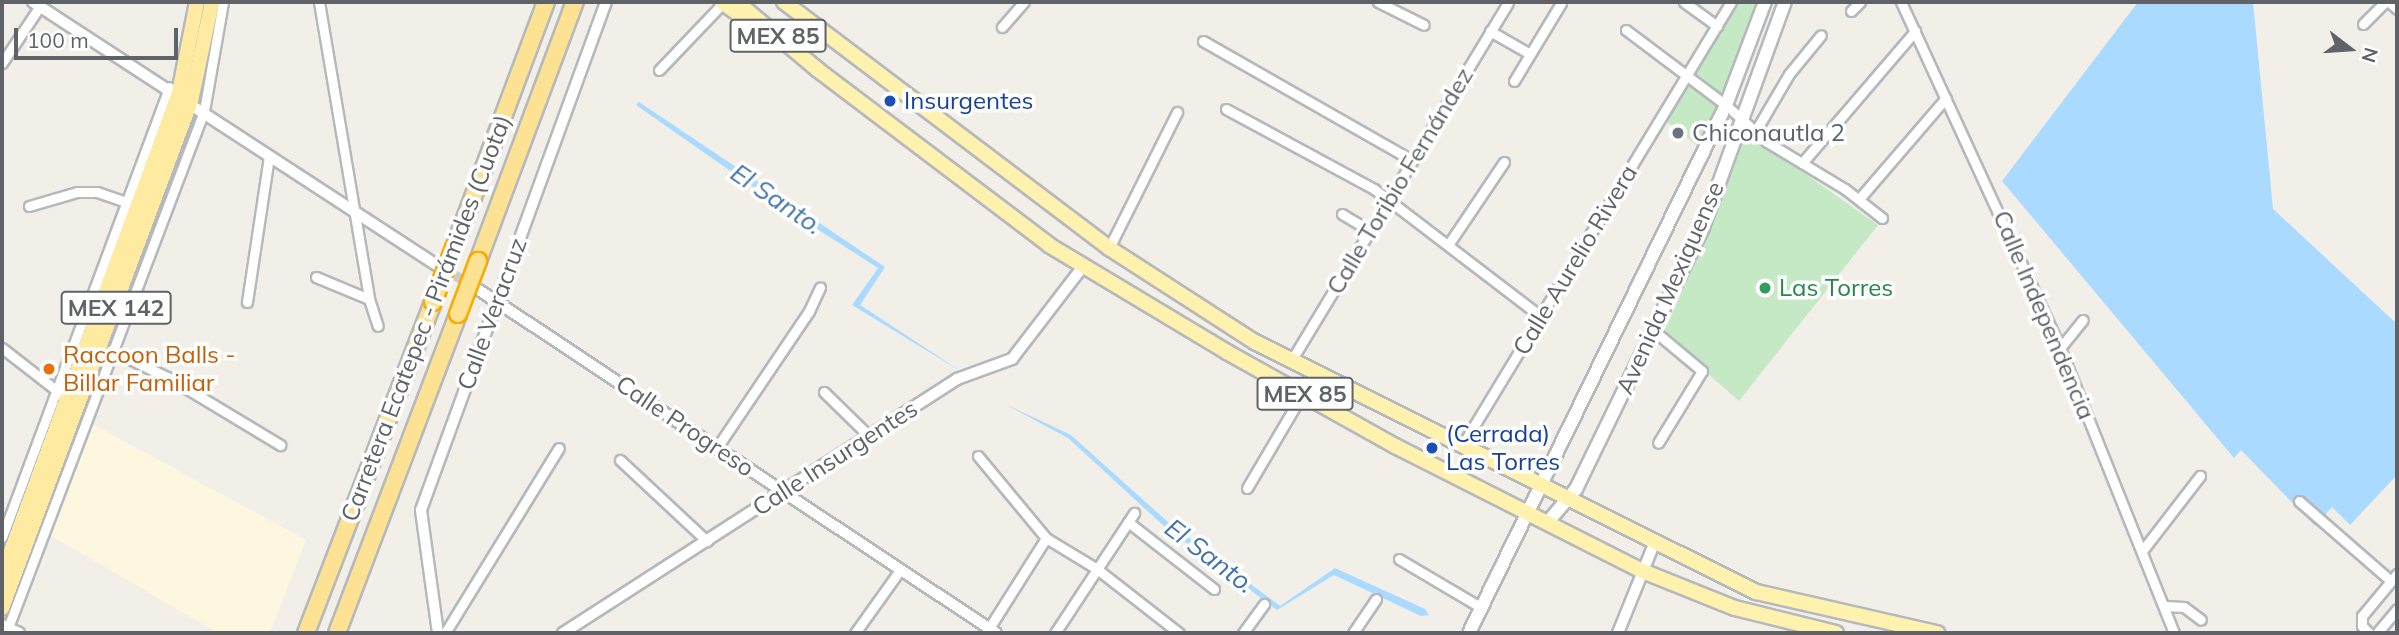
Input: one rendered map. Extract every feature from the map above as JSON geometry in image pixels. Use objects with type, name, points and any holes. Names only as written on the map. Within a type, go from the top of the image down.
[{"type":"highway","name":"MEX 142","points":[[2,608],[108,348],[179,94],[197,2]]},
{"type":"highway","name":"MEX 142","points":[[2,576],[63,395],[132,204],[179,94],[212,2]]},
{"type":"highway","name":"Carretera Ecatepec - Pirámides (Cuota)","points":[[306,633],[546,2]]},
{"type":"highway","name":"Carretera Ecatepec - Pirámides (Cuota)","points":[[337,633],[575,2]]},
{"type":"main road","name":"MEX 85","points":[[727,2],[794,58],[818,70],[1048,244],[1395,446],[1640,569],[1735,608],[1836,633]]},
{"type":"main road","name":"MEX 85","points":[[784,2],[817,30],[1109,248],[1175,294],[1291,361],[1464,444],[1654,544],[1756,592],[1937,633]]},
{"type":"main road","points":[[800,2],[817,30]]},
{"type":"main road","name":"Avenida Mexiquense","points":[[1469,633],[1726,105],[1765,2]]},
{"type":"main road","name":"Avenida Mexiquense","points":[[1547,523],[1567,499],[1703,227],[1785,2]]},
{"type":"street","points":[[9,630],[108,348],[204,111],[223,2]]},
{"type":"street","points":[[319,2],[369,299],[378,326]]},
{"type":"street","name":"Calle Veracruz","points":[[438,633],[421,510],[606,2]]},
{"type":"street","points":[[659,70],[727,2]]},
{"type":"street","points":[[1002,27],[1024,2]]},
{"type":"street","points":[[1377,2],[1424,25]]},
{"type":"street","name":"Calle Toribio Fernández","points":[[1291,361],[1508,2]]},
{"type":"street","points":[[1684,2],[1717,26]]},
{"type":"street","name":"Calle Aurelio Rivera","points":[[1464,444],[1731,2]]},
{"type":"street","points":[[1852,11],[1860,2]]},
{"type":"street","name":"Calle Independencia","points":[[1901,2],[2060,348],[2174,633]]},
{"type":"street","points":[[2363,24],[2387,2],[2397,9]]},
{"type":"street","points":[[1514,81],[1561,3]]},
{"type":"street","points":[[2,63],[37,4],[179,94],[356,214],[437,265]]},
{"type":"street","points":[[1626,30],[1726,105],[1755,132],[1859,199],[1882,218]]},
{"type":"street","points":[[1490,31],[1530,54]]},
{"type":"street","points":[[1802,163],[1915,31]]},
{"type":"street","points":[[1755,132],[1789,74],[1821,35]]},
{"type":"street","points":[[1203,41],[1412,160]]},
{"type":"street","points":[[1859,199],[1946,98]]},
{"type":"street","points":[[1226,109],[1389,200],[1540,316]]},
{"type":"street","points":[[1109,248],[1177,112]]},
{"type":"street","points":[[247,302],[269,156]]},
{"type":"street","points":[[1448,246],[1504,162]]},
{"type":"street","points":[[29,206],[77,192],[97,192],[132,204]]},
{"type":"street","points":[[1342,214],[1370,231]]},
{"type":"street","name":"Calle Insurgentes","points":[[563,633],[957,379],[1012,359],[1084,265]]},
{"type":"street","points":[[316,277],[369,299]]},
{"type":"street","points":[[718,446],[809,311],[820,287]]},
{"type":"street","name":"Calle Progreso","points":[[479,290],[718,446],[990,632]]},
{"type":"street","points":[[2060,348],[2082,320]]},
{"type":"street","points":[[1653,330],[1702,371],[1658,443]]},
{"type":"street","points":[[2,348],[63,395],[2,537]]},
{"type":"street","points":[[108,348],[169,378],[280,445]]},
{"type":"street","points":[[824,392],[869,436]]},
{"type":"street","points":[[1247,488],[1303,393]]},
{"type":"street","points":[[445,633],[559,448]]},
{"type":"street","points":[[978,456],[1046,538],[1097,569],[1179,633]]},
{"type":"street","points":[[620,460],[707,541]]},
{"type":"street","points":[[2142,551],[2200,476]]},
{"type":"street","points":[[2299,501],[2394,577],[2362,617],[2362,626],[2369,633]]},
{"type":"street","points":[[1055,633],[1131,517],[1213,589]]},
{"type":"street","points":[[990,632],[1046,538]]},
{"type":"street","points":[[1618,633],[1640,569],[1654,544]]},
{"type":"street","points":[[1399,559],[1482,608]]},
{"type":"street","points":[[855,633],[900,570]]},
{"type":"street","points":[[1353,633],[1376,599]]},
{"type":"street","points":[[1242,633],[1264,604]]},
{"type":"street","points":[[2165,606],[2184,607],[2201,620]]},
{"type":"street","points":[[2377,633],[2397,609]]},
{"type":"shaded area","points":[[87,421],[306,540],[270,633],[218,633],[45,532]]},
{"type":"green space","points":[[1735,2],[1759,2],[1723,98],[1699,147],[1667,122]]},
{"type":"green space","name":"Las Torres","points":[[1744,131],[1878,225],[1739,401],[1663,334],[1709,231]]},
{"type":"water","points":[[2138,2],[2253,2],[2273,209],[2397,324],[2397,475],[2350,525],[2332,507],[2315,526],[2241,450],[2234,458],[2002,181]]},
{"type":"water","name":"El Santo.","points":[[639,102],[885,267],[860,305],[962,372],[852,305],[878,268],[772,200],[636,105]]},
{"type":"water","name":"El Santo.","points":[[1005,404],[1071,435],[1169,523],[1280,606],[1335,568],[1425,609],[1429,615],[1421,616],[1334,575],[1277,610],[1165,527],[1068,438]]},
{"type":"tunnel","points":[[442,268],[473,286]]},
{"type":"place","name":"Insurgentes","points":[[890,101]]},
{"type":"place","name":"Chiconautla 2","points":[[1678,133]]},
{"type":"place","name":"Las Torres","points":[[1765,288]]},
{"type":"place","name":"Raccoon Balls - Billar Familiar","points":[[49,369]]},
{"type":"place","name":"(Cerrada) Las Torres","points":[[1432,448]]}]
